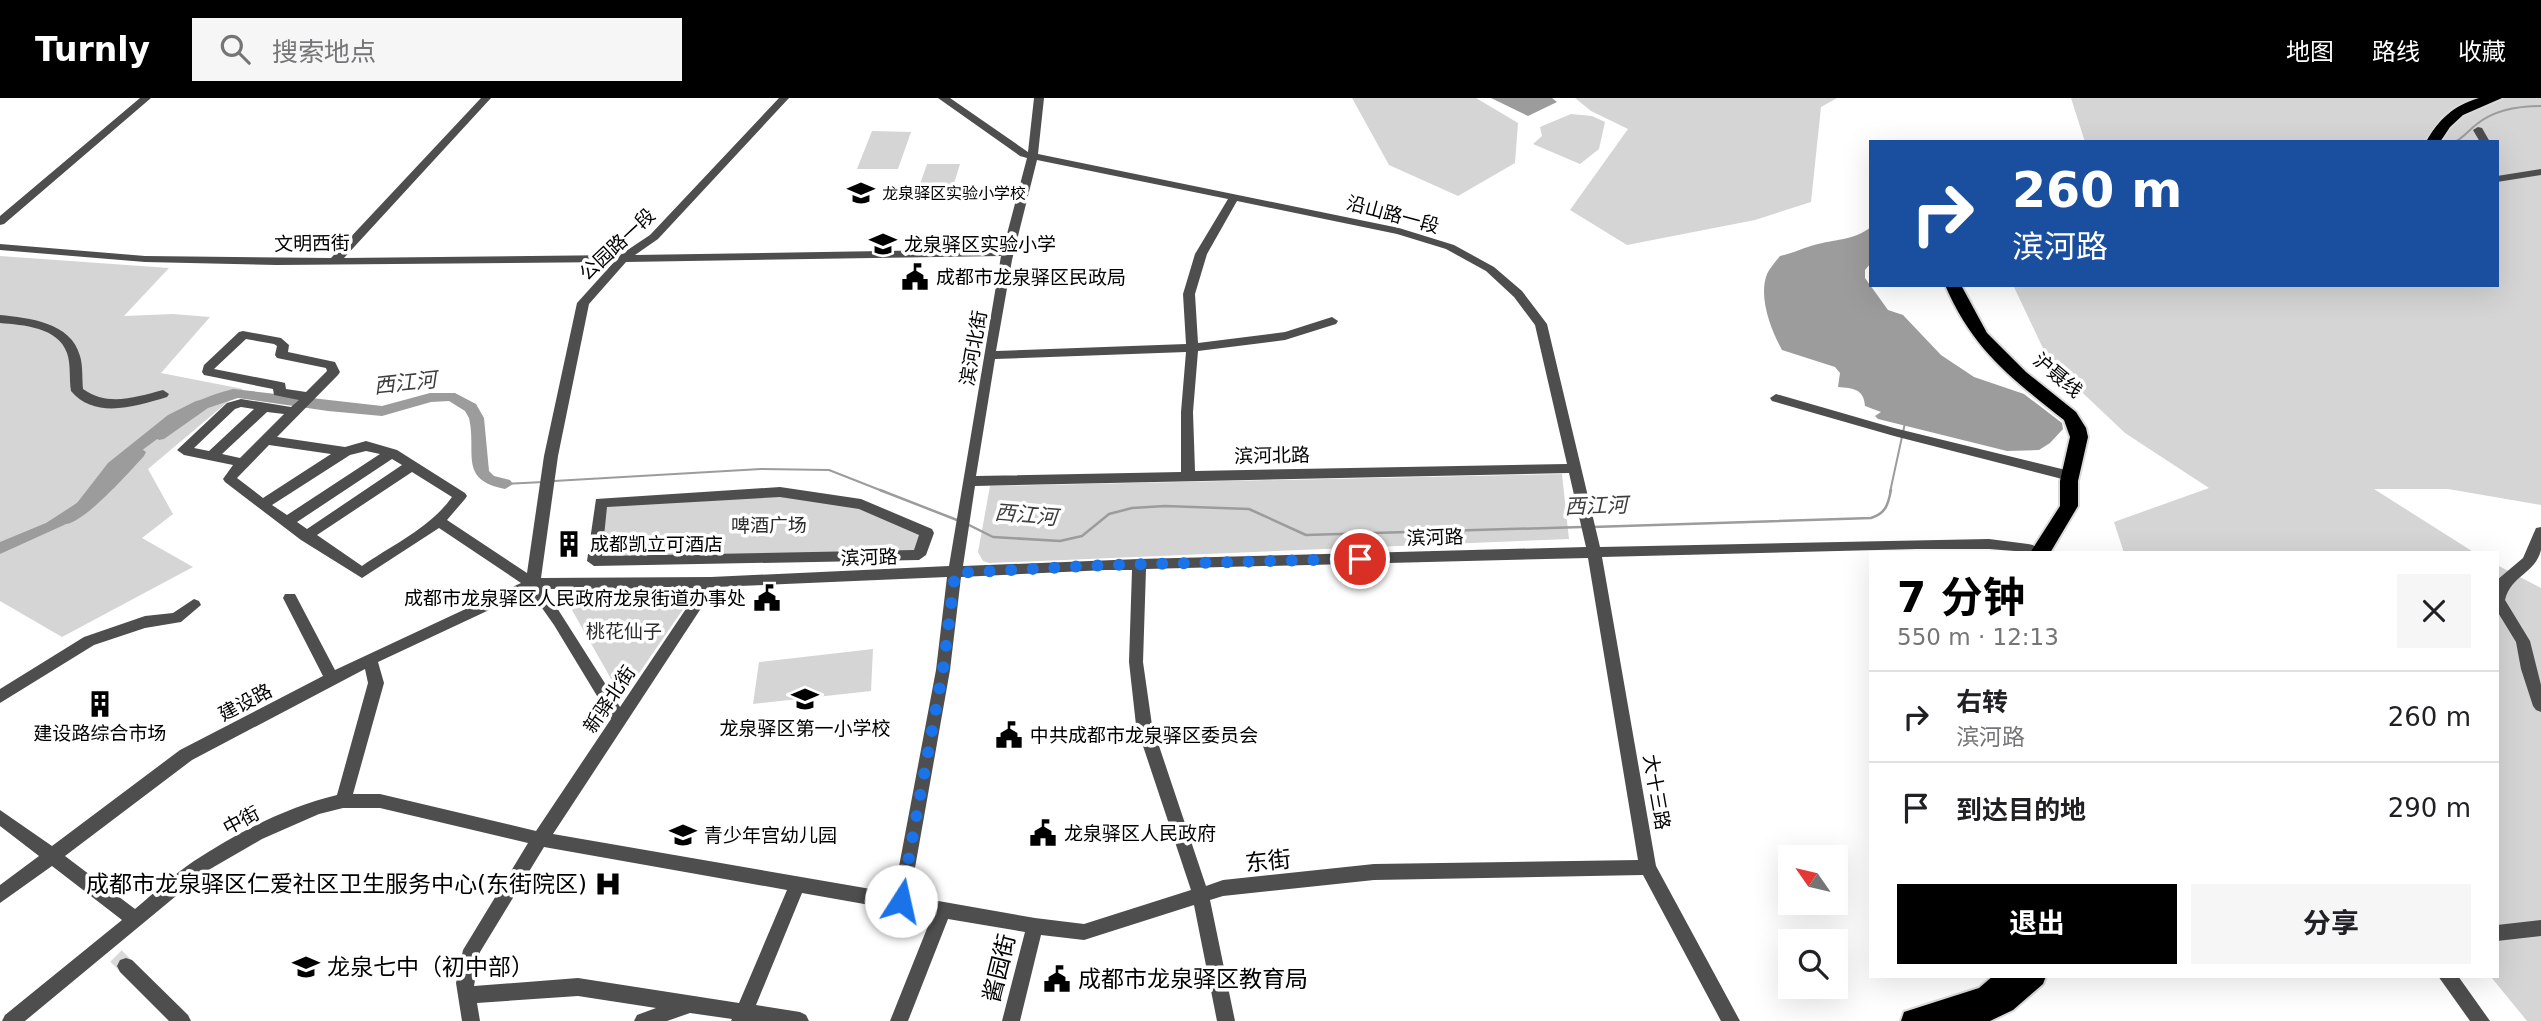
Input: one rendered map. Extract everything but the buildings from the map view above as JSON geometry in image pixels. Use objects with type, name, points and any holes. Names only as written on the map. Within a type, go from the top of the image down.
[{"type":"highway","points":[[2436,137],[2441,125],[2460,110],[2494,98]]},
{"type":"highway","name":"沪聂线","points":[[1954,287],[1965,313],[1981,337],[2020,376],[2057,404],[2074,422],[2079,437],[2070,479],[2069,506],[2033,551]]},
{"type":"highway","points":[[1913,1021],[1986,997],[2010,978]]},
{"type":"highway","points":[[1963,1021],[2004,1002],[2032,978]]},
{"type":"street","points":[[0,222],[146,98]]},
{"type":"street","points":[[335,261],[486,98]]},
{"type":"street","name":"公园路一段","points":[[533,584],[551,456],[583,303],[625,257],[654,237],[783,98]]},
{"type":"street","name":"沿山路一段","points":[[943,98],[1024,154],[1399,231],[1450,247],[1490,269],[1518,294],[1541,324],[1581,497]]},
{"type":"street","name":"滨河北街","points":[[901,901],[943,670],[967,485],[989,355],[1008,252],[1033,156],[1039,98]]},
{"type":"street","points":[[2478,130],[2484,140]]},
{"type":"street","points":[[2499,179],[2541,172]]},
{"type":"street","points":[[1188,476],[1187,412],[1192,347],[1189,294],[1201,254],[1235,196]]},
{"type":"street","name":"文明西街","points":[[0,247],[170,260],[335,261],[820,257],[1008,252]]},
{"type":"street","points":[[0,319],[44,327],[66,339],[74,353],[77,391],[86,400],[106,405],[134,402],[163,394]]},
{"type":"street","points":[[989,355],[1192,347],[1287,335],[1332,321]]},
{"type":"street","points":[[262,505],[345,452],[366,446],[393,453],[460,496],[440,522],[420,532],[362,573],[262,505],[230,479],[243,463],[268,440],[303,404],[334,372],[331,365],[281,355],[283,345],[277,341],[243,335],[208,368],[208,372],[281,386],[278,392],[303,404]]},
{"type":"street","points":[[1776,398],[2070,479]]},
{"type":"street","points":[[243,463],[184,450],[231,405],[241,403],[262,408],[303,404]]},
{"type":"street","points":[[211,456],[262,408]]},
{"type":"street","points":[[268,440],[345,452]]},
{"type":"street","points":[[286,522],[393,453]]},
{"type":"street","points":[[306,536],[412,465]]},
{"type":"street","name":"滨河北路","points":[[967,485],[1188,476],[1576,468]]},
{"type":"street","points":[[780,492],[861,504],[927,533],[919,555],[594,561],[601,502],[780,492]]},
{"type":"street","name":"大十三路","points":[[1581,497],[1594,552],[1648,867],[1731,1021]]},
{"type":"street","points":[[440,522],[533,584],[619,719]]},
{"type":"street","points":[[2499,596],[2502,584],[2529,561],[2541,532]]},
{"type":"street","name":"滨河路","points":[[533,584],[711,582],[1139,564],[1594,552],[2016,551]]},
{"type":"street","points":[[1139,564],[1136,662],[1144,725],[1200,895],[1226,1021]]},
{"type":"street","name":"新驿北街","points":[[471,1021],[465,983],[472,950],[540,839],[711,582]]},
{"type":"street","name":"建设路","points":[[0,895],[186,755],[370,659],[533,584]]},
{"type":"street","points":[[290,598],[332,678]]},
{"type":"street","points":[[2499,602],[2523,640],[2528,669],[2541,706]]},
{"type":"street","points":[[0,697],[89,641],[145,622],[176,618],[194,605]]},
{"type":"street","points":[[343,801],[376,683],[370,659]]},
{"type":"street","name":"中街","points":[[11,1021],[115,956],[136,920],[199,867],[256,834],[317,807],[343,801],[380,801],[540,839],[798,883]]},
{"type":"street","points":[[0,817],[136,920]]},
{"type":"street","name":"东街","points":[[798,883],[1035,926],[1084,932],[1223,888],[1374,872],[1648,867]]},
{"type":"street","points":[[741,1017],[798,883]]},
{"type":"street","points":[[900,1021],[943,909]]},
{"type":"street","name":"酱园街","points":[[1011,1021],[1035,926]]},
{"type":"street","points":[[2499,933],[2541,928]]},
{"type":"street","points":[[115,956],[182,1021]]},
{"type":"street","points":[[2449,978],[2481,1021]]},
{"type":"street","points":[[467,995],[578,988],[688,1004],[741,1017],[800,1021]]},
{"type":"street","points":[[643,1021],[688,1004]]},
{"type":"green space","points":[[1352,98],[1476,98],[1518,123],[1515,163],[1458,196],[1389,165]]},
{"type":"green space","points":[[1575,98],[1837,98],[1821,107],[1811,202],[1755,220],[1627,245],[1570,210],[1628,129],[1591,111]]},
{"type":"green space","points":[[2071,98],[2541,98],[2541,505],[2448,489],[2374,489],[2472,551],[2123,551],[2114,522],[2209,488],[2125,433],[2049,361],[2014,287],[2499,287],[2499,140],[2084,140]]},
{"type":"green space","points":[[1571,114],[1592,116],[1605,122],[1599,149],[1580,164],[1533,144],[1542,136],[1540,127]]},
{"type":"green space","points":[[872,131],[911,132],[898,169],[857,169]]},
{"type":"green space","points":[[927,164],[960,164],[952,190],[918,190]]},
{"type":"green space","points":[[0,256],[169,268],[124,316],[173,314],[210,317],[161,373],[243,389],[148,469],[173,514],[142,538],[193,567],[62,637],[0,601]]},
{"type":"green space","points":[[1562,474],[1569,539],[989,563],[983,561],[978,552],[990,486]]},
{"type":"green space","name":"啤酒广场","points":[[780,492],[861,504],[927,533],[919,555],[594,561],[601,502]]},
{"type":"green space","points":[[2499,566],[2541,588],[2541,1021],[2527,1021],[2492,978],[2499,978]]},
{"type":"green space","name":"桃花仙子","points":[[589,594],[682,598],[686,605],[633,682],[614,684],[572,610]]},
{"type":"green space","points":[[873,649],[871,691],[753,704],[759,662]]},
{"type":"shaded area","points":[[1491,98],[1552,98],[1557,102],[1528,116]]},
{"type":"shaded area","points":[[1869,228],[1869,265],[1865,270],[1865,278],[1888,310],[1903,315],[1941,355],[1974,377],[2024,394],[2062,423],[2063,429],[2050,443],[2039,450],[2007,451],[1878,419],[1875,416],[1881,412],[1865,406],[1860,393],[1838,387],[1840,373],[1835,367],[1782,350],[1770,323],[1765,303],[1765,283],[1771,267],[1780,256]]},
{"type":"shaded area","points":[[215,397],[178,417],[168,431],[137,454],[64,525],[0,554],[0,542],[46,523],[77,503],[108,463],[168,415],[196,401]]},
{"type":"waterway","name":"西江河","points":[[2458,140],[2491,115],[2516,108],[2541,106]]},
{"type":"waterway","name":"西江河","points":[[159,435],[193,410],[233,394],[382,411],[430,398],[450,397],[471,408],[476,418],[483,474],[489,480],[505,484]]},
{"type":"waterway","name":"西江河","points":[[1890,492],[1905,423]]},
{"type":"waterway","name":"西江河","points":[[66,520],[105,488],[139,452]]},
{"type":"waterway","name":"西江河","points":[[554,481],[761,469],[829,470],[885,492]]},
{"type":"waterway","name":"西江河","points":[[505,484],[544,482]]},
{"type":"waterway","name":"西江河","points":[[880,490],[957,520]]},
{"type":"waterway","name":"西江河","points":[[1592,527],[1871,518],[1886,508],[1891,490]]},
{"type":"waterway","name":"西江河","points":[[967,524],[993,537],[1060,541],[1082,536],[1109,514],[1132,508],[1165,506],[1249,509],[1306,535],[1582,527]]},
{"type":"tunnel","points":[[116,956],[126,966]]},
{"type":"place","name":"龙泉驿区实验小学校","points":[[861,193]]},
{"type":"place","name":"龙泉驿区实验小学","points":[[883,244]]},
{"type":"place","name":"成都市龙泉驿区民政局","points":[[915,277]]},
{"type":"place","name":"成都凯立可酒店","points":[[569,544]]},
{"type":"place","name":"成都市龙泉驿区人民政府龙泉街道办事处","points":[[767,598]]},
{"type":"place","name":"龙泉驿区第一小学校","points":[[805,699]]},
{"type":"place","name":"建设路综合市场","points":[[100,704]]},
{"type":"place","name":"中共成都市龙泉驿区委员会","points":[[1009,735]]},
{"type":"place","name":"龙泉驿区人民政府","points":[[1043,833]]},
{"type":"place","name":"青少年宫幼儿园","points":[[683,835]]},
{"type":"place","name":"成都市龙泉驿区仁爱社区卫生服务中心(东街院区)","points":[[608,884]]},
{"type":"place","name":"龙泉七中（初中部）","points":[[306,967]]},
{"type":"place","name":"成都市龙泉驿区教育局","points":[[1057,979]]},
{"type":"route","points":[[901,901],[943,670],[955,573],[1106,565],[1360,559]]}]
